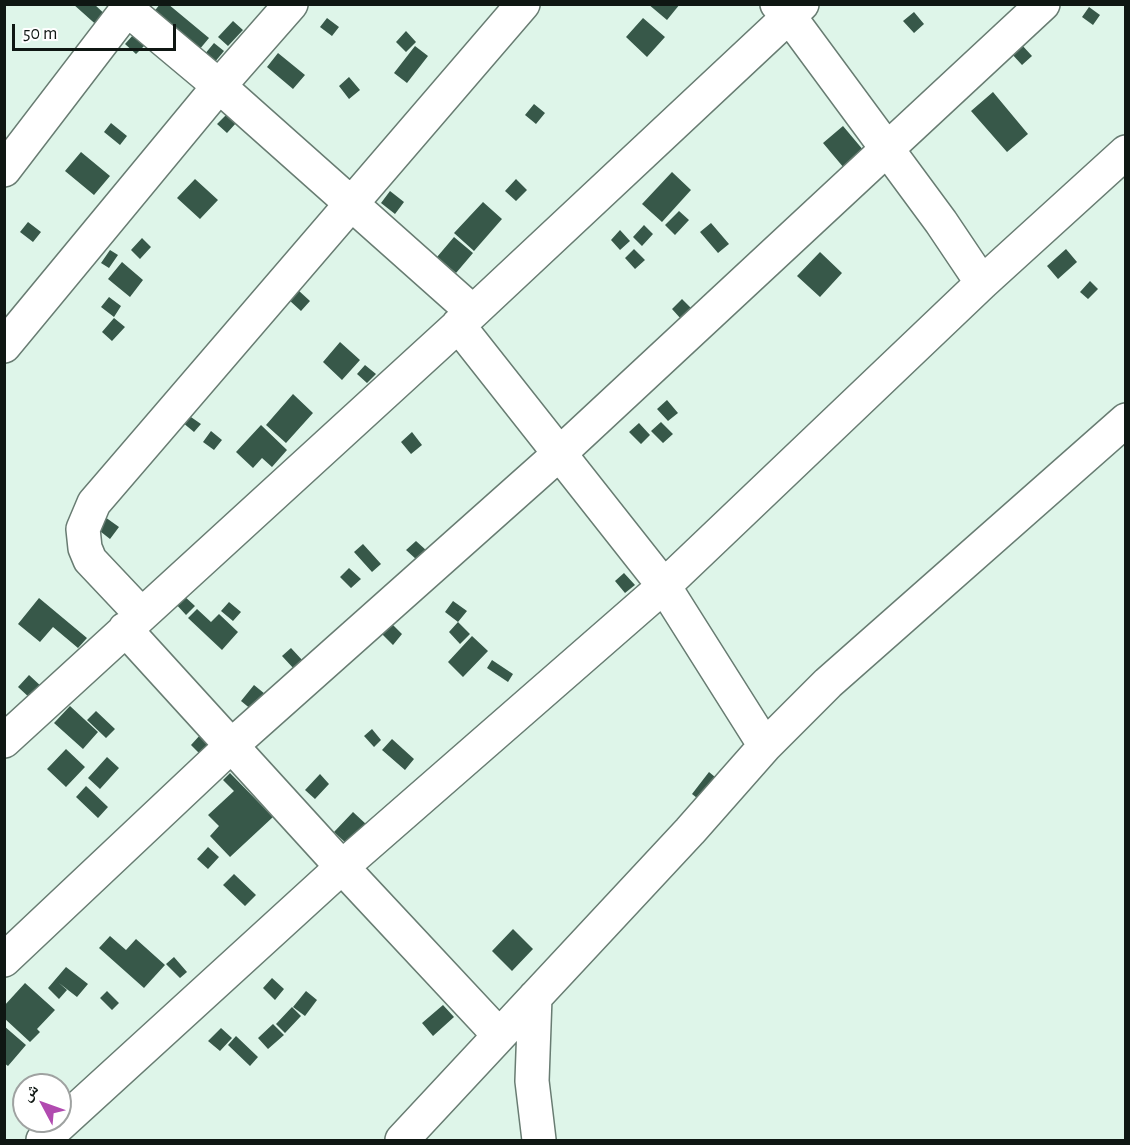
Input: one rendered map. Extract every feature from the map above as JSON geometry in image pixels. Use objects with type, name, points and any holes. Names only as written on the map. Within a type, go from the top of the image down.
[{"type":"street","points":[[4,346],[219,86],[291,4]]},
{"type":"street","points":[[499,1035],[231,746],[133,622],[90,560],[85,548],[83,529],[94,503],[523,4]]},
{"type":"street","points":[[4,960],[231,746],[559,454],[1043,4]]},
{"type":"street","points":[[4,170],[129,7],[352,203],[466,319],[559,454],[664,586],[765,746]]},
{"type":"street","points":[[12,720],[133,622],[299,473],[466,319],[789,8],[982,283]]},
{"type":"street","points":[[43,1140],[342,867],[664,586],[982,283],[1125,152]]},
{"type":"street","points":[[402,1140],[690,831],[765,746],[828,683],[1125,420]]},
{"type":"street","points":[[535,997],[532,1081],[539,1140]]},
{"type":"building","points":[[73,4],[94,4],[110,19],[101,29]]},
{"type":"building","points":[[160,4],[168,4],[209,38],[199,50],[153,13]]},
{"type":"building","points":[[648,4],[680,4],[667,20]]},
{"type":"building","points":[[1089,7],[1100,15],[1093,25],[1082,17]]},
{"type":"building","points":[[914,12],[924,24],[914,33],[903,21]]},
{"type":"building","points":[[327,18],[339,27],[332,36],[320,27]]},
{"type":"building","points":[[643,18],[665,37],[647,57],[626,37]]},
{"type":"building","points":[[233,21],[243,30],[228,46],[218,37]]},
{"type":"building","points":[[406,31],[416,42],[406,52],[396,42]]},
{"type":"building","points":[[134,34],[145,45],[136,54],[125,44]]},
{"type":"building","points":[[214,43],[224,51],[214,63],[204,55]]},
{"type":"building","points":[[1021,44],[1032,56],[1022,65],[1011,53]]},
{"type":"building","points":[[415,46],[428,56],[407,83],[394,73]]},
{"type":"building","points":[[278,53],[305,75],[293,89],[267,67]]},
{"type":"building","points":[[349,77],[360,90],[349,99],[339,86]]},
{"type":"building","points":[[993,92],[1028,134],[1007,152],[971,111]]},
{"type":"building","points":[[534,104],[545,113],[536,124],[525,115]]},
{"type":"building","points":[[228,113],[237,122],[227,133],[217,124]]},
{"type":"building","points":[[111,123],[127,136],[120,145],[104,132]]},
{"type":"building","points":[[843,126],[864,151],[844,168],[823,143]]},
{"type":"building","points":[[81,152],[110,176],[94,195],[65,171]]},
{"type":"building","points":[[672,172],[691,190],[662,222],[642,204]]},
{"type":"building","points":[[195,179],[218,200],[200,219],[177,198]]},
{"type":"building","points":[[516,179],[527,190],[516,201],[505,191]]},
{"type":"building","points":[[390,191],[404,202],[395,214],[381,203]]},
{"type":"building","points":[[483,202],[502,219],[474,251],[454,233]]},
{"type":"building","points":[[679,211],[689,220],[675,235],[665,225]]},
{"type":"building","points":[[28,222],[41,232],[33,242],[20,232]]},
{"type":"building","points":[[711,223],[729,244],[718,253],[700,232]]},
{"type":"building","points":[[644,225],[653,234],[642,246],[633,237]]},
{"type":"building","points":[[620,230],[630,241],[620,250],[611,240]]},
{"type":"building","points":[[454,237],[473,253],[456,273],[437,257]]},
{"type":"building","points":[[142,238],[151,247],[140,259],[131,250]]},
{"type":"building","points":[[634,249],[645,260],[635,269],[625,258]]},
{"type":"building","points":[[1066,249],[1077,262],[1058,279],[1047,266]]},
{"type":"building","points":[[110,250],[118,255],[109,268],[101,263]]},
{"type":"building","points":[[820,252],[842,273],[820,297],[797,276]]},
{"type":"building","points":[[122,262],[143,280],[130,297],[108,279]]},
{"type":"building","points":[[1090,281],[1098,289],[1088,299],[1080,292]]},
{"type":"building","points":[[298,290],[310,301],[301,311],[289,300]]},
{"type":"building","points":[[109,297],[121,306],[114,317],[101,307]]},
{"type":"building","points":[[682,299],[692,309],[681,319],[672,309]]},
{"type":"building","points":[[114,318],[125,327],[112,341],[102,332]]},
{"type":"building","points":[[340,342],[360,360],[342,380],[323,362]]},
{"type":"building","points":[[365,365],[376,374],[367,383],[357,374]]},
{"type":"building","points":[[293,394],[313,413],[286,443],[266,425]]},
{"type":"building","points":[[667,400],[678,413],[668,421],[657,409]]},
{"type":"building","points":[[188,415],[201,424],[194,432],[182,422]]},
{"type":"building","points":[[661,422],[673,434],[663,443],[651,431]]},
{"type":"building","points":[[639,423],[650,435],[641,444],[629,432]]},
{"type":"building","points":[[261,425],[287,450],[272,467],[262,458],[253,468],[236,452]]},
{"type":"building","points":[[211,431],[222,440],[214,450],[203,442]]},
{"type":"building","points":[[412,432],[422,445],[411,454],[401,442]]},
{"type":"building","points":[[105,517],[119,527],[110,539],[96,528]]},
{"type":"building","points":[[416,541],[427,551],[417,560],[406,550]]},
{"type":"building","points":[[363,544],[381,564],[372,572],[354,552]]},
{"type":"building","points":[[349,568],[361,579],[351,588],[340,577]]},
{"type":"building","points":[[624,573],[635,585],[625,593],[615,581]]},
{"type":"building","points":[[183,595],[195,606],[186,615],[175,603]]},
{"type":"building","points":[[39,598],[87,638],[78,648],[53,627],[40,642],[18,624]]},
{"type":"building","points":[[453,601],[467,611],[458,622],[445,612]]},
{"type":"building","points":[[229,602],[241,612],[233,621],[221,611]]},
{"type":"building","points":[[197,609],[211,622],[219,614],[238,632],[222,650],[188,618]]},
{"type":"building","points":[[458,622],[470,634],[460,644],[449,632]]},
{"type":"building","points":[[391,623],[402,634],[393,645],[381,633]]},
{"type":"building","points":[[472,636],[488,651],[463,677],[448,662]]},
{"type":"building","points":[[291,648],[303,661],[295,670],[282,656]]},
{"type":"building","points":[[492,660],[513,674],[508,682],[487,668]]},
{"type":"building","points":[[29,675],[43,688],[32,700],[18,687]]},
{"type":"building","points":[[254,685],[265,694],[252,710],[241,701]]},
{"type":"building","points":[[70,706],[98,732],[83,749],[54,723]]},
{"type":"building","points":[[96,711],[115,729],[106,738],[87,720]]},
{"type":"building","points":[[372,729],[381,740],[374,747],[364,736]]},
{"type":"building","points":[[201,734],[211,743],[200,754],[191,745]]},
{"type":"building","points":[[392,739],[414,759],[405,770],[382,750]]},
{"type":"building","points":[[66,749],[85,767],[66,787],[47,769]]},
{"type":"building","points":[[107,757],[119,768],[100,789],[88,778]]},
{"type":"building","points":[[709,772],[715,777],[697,798],[692,794]]},
{"type":"building","points":[[230,773],[273,817],[230,857],[210,836],[219,826],[208,815],[234,791],[223,780]]},
{"type":"building","points":[[320,774],[329,784],[315,799],[305,790]]},
{"type":"building","points":[[86,786],[108,807],[98,818],[76,797]]},
{"type":"building","points":[[353,812],[367,825],[348,845],[334,832]]},
{"type":"building","points":[[208,847],[219,857],[208,869],[197,859]]},
{"type":"building","points":[[234,874],[256,895],[245,906],[223,885]]},
{"type":"building","points":[[513,929],[533,949],[512,971],[492,951]]},
{"type":"building","points":[[110,936],[126,950],[136,939],[165,965],[144,988],[99,948]]},
{"type":"building","points":[[174,957],[187,972],[180,978],[166,964]]},
{"type":"building","points":[[66,967],[88,984],[77,997],[59,983],[67,990],[59,999],[48,988]]},
{"type":"building","points":[[272,978],[284,989],[275,1000],[263,988]]},
{"type":"building","points":[[25,983],[55,1010],[37,1029],[40,1032],[30,1042],[4,1018],[4,1006]]},
{"type":"building","points":[[107,991],[119,1003],[112,1010],[100,998]]},
{"type":"building","points":[[306,991],[317,1000],[305,1016],[293,1007]]},
{"type":"building","points":[[443,1005],[454,1017],[433,1036],[422,1023]]},
{"type":"building","points":[[292,1007],[301,1016],[285,1033],[276,1024]]},
{"type":"building","points":[[273,1024],[284,1035],[268,1049],[258,1038]]},
{"type":"building","points":[[4,1026],[26,1045],[8,1066],[4,1063],[6,1046],[4,1045]]},
{"type":"building","points":[[221,1028],[232,1038],[220,1051],[208,1041]]},
{"type":"building","points":[[236,1036],[258,1057],[250,1066],[228,1045]]}]
